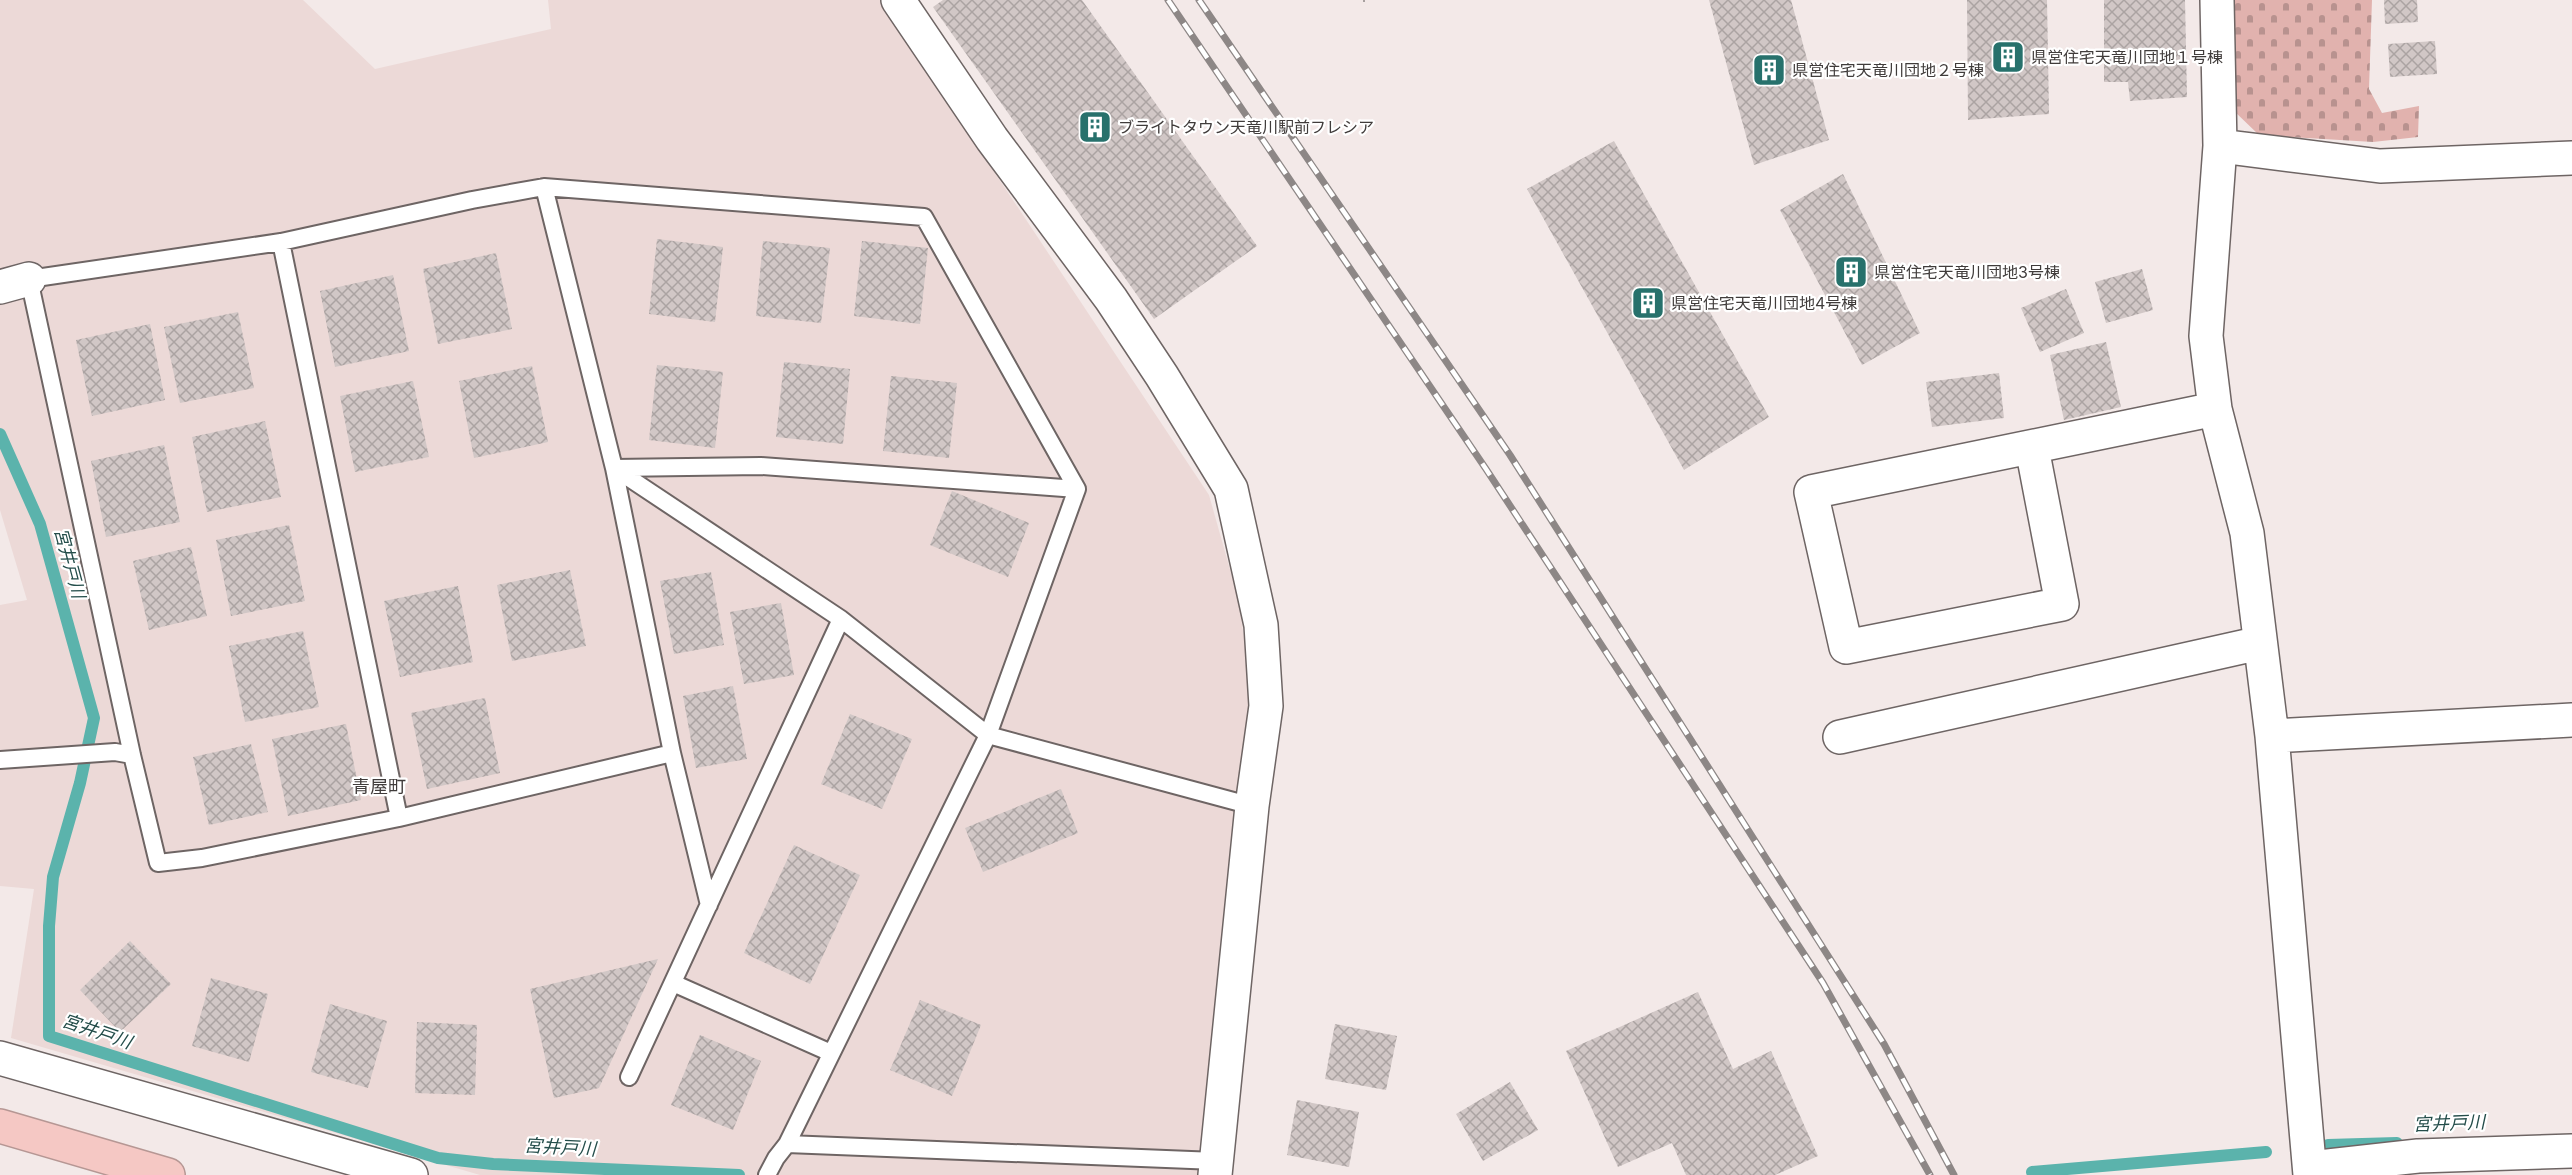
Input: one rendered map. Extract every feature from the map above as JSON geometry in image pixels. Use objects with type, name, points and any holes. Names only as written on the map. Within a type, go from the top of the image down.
[{"type":"highway","points":[[0,1126],[168,1175]]},
{"type":"street","points":[[898,0],[992,139],[1111,298],[1232,489],[1262,625],[1266,706],[1252,806],[1215,1170]]},
{"type":"street","points":[[2217,0],[2220,146],[2206,336],[2215,409],[2247,533],[2272,736],[2310,1172],[2418,1156],[2572,1151]]},
{"type":"street","points":[[2220,146],[2380,166],[2572,158]]},
{"type":"street","points":[[2032,448],[2062,604],[1846,647],[1811,492],[2215,409]]},
{"type":"street","points":[[1840,736],[2260,643]]},
{"type":"street","points":[[2272,736],[2572,720]]},
{"type":"street","points":[[0,1058],[411,1175]]},
{"type":"lane","points":[[544,187],[614,468],[672,753],[709,905]]},
{"type":"lane","points":[[672,753],[399,818],[202,858],[158,863],[123,754],[15,283],[281,242],[472,200],[544,187],[924,217],[1077,489],[988,735],[787,1144],[767,1175]]},
{"type":"lane","points":[[281,242],[399,818]]},
{"type":"lane","points":[[614,468],[761,466],[1077,489]]},
{"type":"lane","points":[[614,468],[841,619],[988,735],[1252,806]]},
{"type":"lane","points":[[629,1077],[841,619]]},
{"type":"lane","points":[[0,760],[71,754],[123,754]]},
{"type":"lane","points":[[673,982],[831,1053]]},
{"type":"lane","points":[[787,1144],[1215,1170]]},
{"type":"shaded area","points":[[0,0],[303,0],[375,69],[551,29],[548,0],[880,0],[1209,495],[1238,598],[1251,684],[1199,1175],[480,1175],[11,1038],[34,889],[0,886],[0,605],[27,600],[0,510]]},
{"type":"green space","points":[[2231,0],[2372,0],[2369,89],[2382,113],[2419,106],[2418,137],[2373,142],[2259,135],[2233,110]]},
{"type":"building","name":"ブライトタウン天竜川駅前フレシア","points":[[943,0],[1082,0],[1257,246],[1154,319],[933,7]]},
{"type":"building","name":"県営住宅天竜川団地２号棟","points":[[1709,0],[1791,0],[1829,140],[1754,165]]},
{"type":"building","name":"県営住宅天竜川団地１号棟","points":[[1967,0],[2047,0],[2049,114],[1968,120]]},
{"type":"building","points":[[2104,0],[2185,0],[2187,97],[2130,101],[2128,82],[2104,82]]},
{"type":"building","points":[[2384,0],[2417,0],[2418,22],[2385,24]]},
{"type":"building","points":[[2435,41],[2437,74],[2390,77],[2388,44]]},
{"type":"building","name":"県営住宅天竜川団地4号棟","points":[[1614,141],[1769,417],[1684,470],[1527,189]]},
{"type":"building","name":"県営住宅天竜川団地3号棟","points":[[1843,174],[1920,333],[1862,365],[1780,210]]},
{"type":"building","points":[[657,239],[723,247],[715,322],[649,314]]},
{"type":"building","points":[[763,241],[830,248],[821,323],[756,316]]},
{"type":"building","points":[[862,241],[928,248],[920,324],[854,316]]},
{"type":"building","points":[[496,253],[512,329],[438,344],[423,269]]},
{"type":"building","points":[[2142,269],[2153,310],[2106,323],[2095,282]]},
{"type":"building","points":[[393,275],[409,351],[335,367],[320,291]]},
{"type":"building","points":[[2066,289],[2084,333],[2040,352],[2021,308]]},
{"type":"building","points":[[238,312],[254,388],[180,403],[164,327]]},
{"type":"building","points":[[150,324],[165,400],[92,416],[76,340]]},
{"type":"building","points":[[2106,342],[2121,407],[2064,420],[2050,355]]},
{"type":"building","points":[[784,362],[850,369],[843,444],[776,437]]},
{"type":"building","points":[[657,365],[723,372],[715,448],[649,440]]},
{"type":"building","points":[[532,366],[548,442],[474,458],[459,381]]},
{"type":"building","points":[[1999,373],[2004,418],[1932,427],[1926,382]]},
{"type":"building","points":[[891,376],[957,383],[949,458],[883,451]]},
{"type":"building","points":[[413,381],[429,457],[355,472],[340,396]]},
{"type":"building","points":[[265,421],[281,497],[207,512],[192,437]]},
{"type":"building","points":[[164,445],[180,522],[106,537],[91,461]]},
{"type":"building","points":[[952,491],[1029,523],[1008,577],[930,545]]},
{"type":"building","points":[[289,525],[305,601],[231,616],[216,540]]},
{"type":"building","points":[[191,547],[207,616],[149,630],[133,561]]},
{"type":"building","points":[[570,570],[586,646],[512,661],[497,585]]},
{"type":"building","points":[[711,572],[724,645],[674,654],[660,581]]},
{"type":"building","points":[[458,586],[473,662],[400,677],[384,601]]},
{"type":"building","points":[[781,603],[794,675],[744,684],[730,612]]},
{"type":"building","points":[[303,631],[319,707],[245,722],[229,646]]},
{"type":"building","points":[[733,686],[747,759],[696,768],[683,696]]},
{"type":"building","points":[[485,698],[500,773],[427,789],[411,713]]},
{"type":"building","points":[[850,714],[912,739],[882,809],[821,784]]},
{"type":"building","points":[[346,724],[361,800],[288,816],[272,739]]},
{"type":"building","points":[[251,744],[268,812],[209,825],[193,757]]},
{"type":"building","points":[[1061,789],[1078,833],[983,872],[965,828]]},
{"type":"building","points":[[794,845],[860,875],[810,984],[744,953]]},
{"type":"building","points":[[130,941],[171,984],[120,1032],[80,990]]},
{"type":"building","points":[[658,959],[599,1088],[554,1098],[530,989]]},
{"type":"building","points":[[211,978],[268,994],[249,1062],[192,1046]]},
{"type":"building","points":[[1698,992],[1733,1069],[1771,1051],[1818,1156],[1775,1175],[1686,1175],[1672,1143],[1618,1167],[1566,1051]]},
{"type":"building","points":[[920,1000],[981,1025],[952,1096],[890,1070]]},
{"type":"building","points":[[330,1004],[387,1021],[368,1088],[311,1072]]},
{"type":"building","points":[[417,1022],[477,1025],[475,1095],[415,1093]]},
{"type":"building","points":[[1335,1024],[1397,1036],[1386,1090],[1325,1079]]},
{"type":"building","points":[[700,1035],[761,1061],[733,1130],[671,1105]]},
{"type":"building","points":[[1510,1082],[1538,1130],[1483,1161],[1456,1114]]},
{"type":"building","points":[[1297,1100],[1359,1112],[1349,1167],[1287,1155]]},
{"type":"waterway","name":"宮井戸川","points":[[0,434],[40,524],[94,718],[80,783],[53,877],[49,926],[49,1036],[438,1158],[493,1164],[739,1175]]},
{"type":"waterway","name":"宮井戸川","points":[[2328,1145],[2397,1143]]},
{"type":"waterway","name":"宮井戸川","points":[[2032,1172],[2266,1152]]},
{"type":"railway","points":[[1168,0],[1486,469],[1823,983],[1930,1175]]},
{"type":"railway","points":[[1199,0],[1510,455],[1884,1044],[1954,1175]]},
{"type":"place","name":"県営住宅天竜川団地１号棟","points":[[2008,57]]},
{"type":"place","name":"県営住宅天竜川団地２号棟","points":[[1769,70]]},
{"type":"place","name":"ブライトタウン天竜川駅前フレシア","points":[[1095,127]]},
{"type":"place","name":"県営住宅天竜川団地3号棟","points":[[1851,272]]},
{"type":"place","name":"県営住宅天竜川団地4号棟","points":[[1648,303]]},
{"type":"district","name":"青屋町","points":[[379,786]]}]
